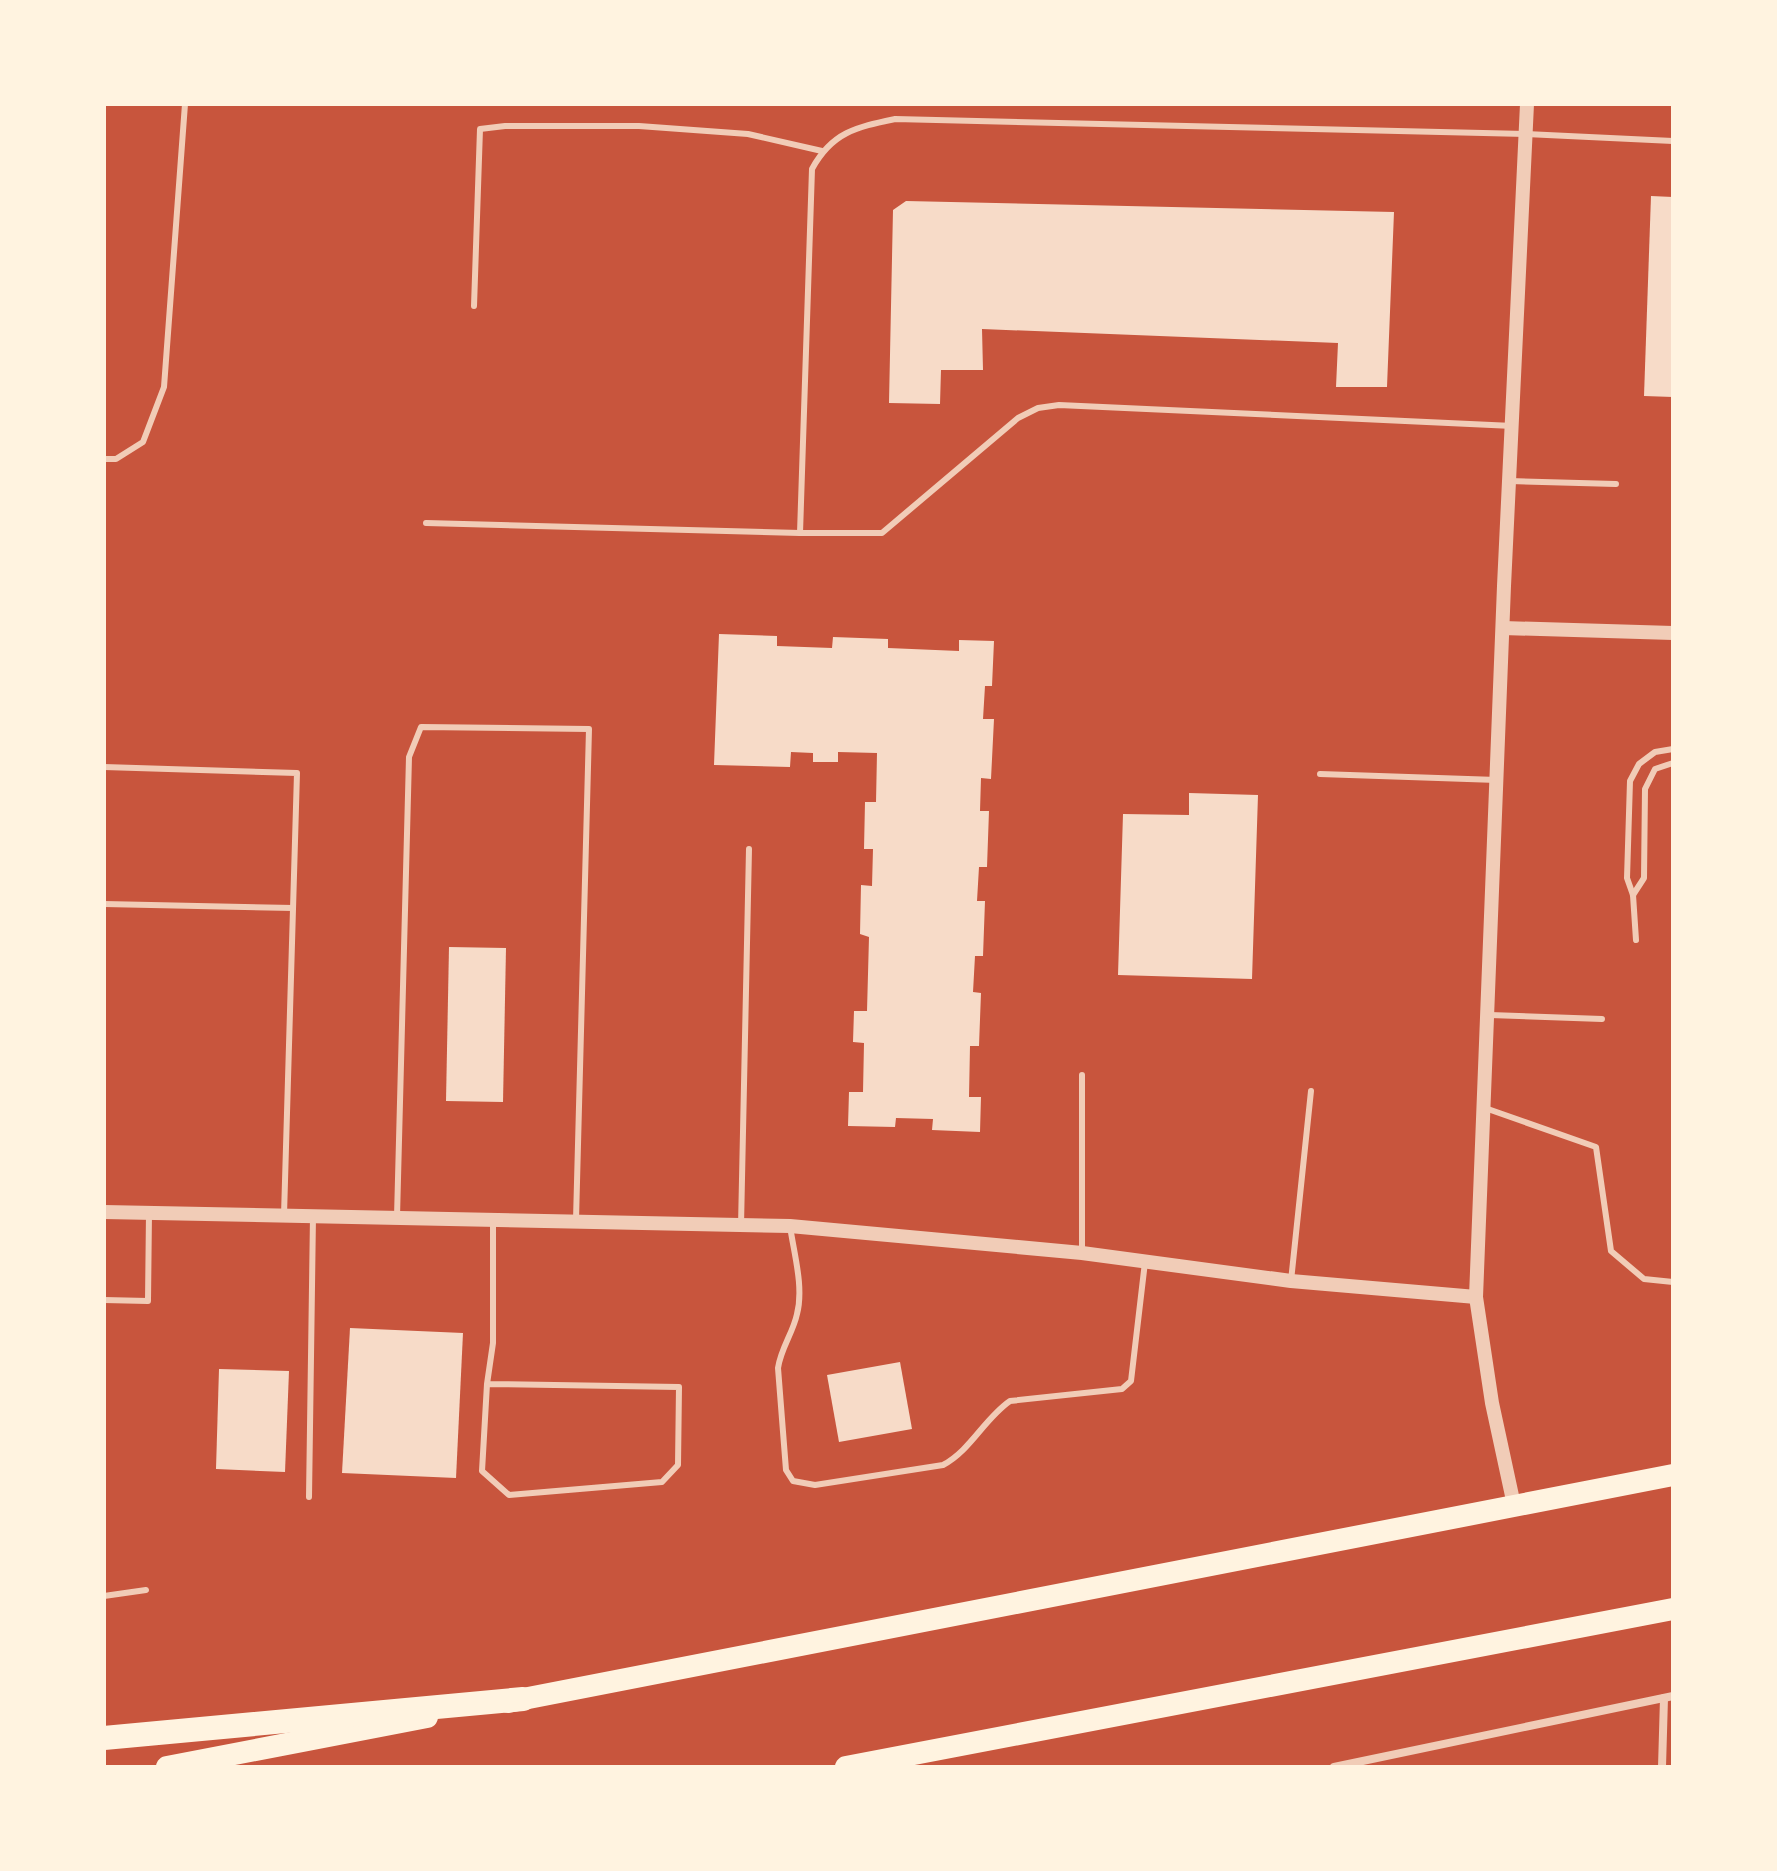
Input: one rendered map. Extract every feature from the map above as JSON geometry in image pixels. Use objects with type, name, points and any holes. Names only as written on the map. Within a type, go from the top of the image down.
[{"type":"highway","points":[[167,1767],[1673,1475]]},
{"type":"highway","points":[[846,1767],[1673,1609]]},
{"type":"highway","points":[[104,1738],[523,1699]]},
{"type":"street","points":[[1514,1505],[1492,1403],[1476,1297],[1527,104]]},
{"type":"street","points":[[1503,628],[1673,633]]},
{"type":"street","points":[[104,1212],[790,1226],[1082,1253],[1291,1281],[1476,1297]]},
{"type":"street","points":[[1334,1767],[1669,1697],[1662,1767]]},
{"type":"lane","points":[[104,459],[116,459],[143,442],[164,387],[185,104]]},
{"type":"lane","points":[[800,533],[812,169],[822,151],[841,135],[895,119],[948,118],[1673,141]]},
{"type":"lane","points":[[474,306],[480,129],[505,126],[639,126],[748,134],[822,151]]},
{"type":"lane","points":[[426,523],[882,533],[1018,418],[1038,408],[1059,405],[1513,426]]},
{"type":"lane","points":[[1510,481],[1616,484]]},
{"type":"lane","points":[[397,1217],[409,757],[421,727],[589,729],[576,1220]]},
{"type":"lane","points":[[1636,940],[1633,895],[1627,878],[1630,781],[1639,764],[1655,752],[1673,749]]},
{"type":"lane","points":[[1633,895],[1644,878],[1645,789],[1655,769],[1673,763]]},
{"type":"lane","points":[[104,767],[297,773],[284,1215]]},
{"type":"lane","points":[[1320,774],[1498,780]]},
{"type":"lane","points":[[741,1226],[749,849]]},
{"type":"lane","points":[[104,904],[293,908]]},
{"type":"lane","points":[[1488,1015],[1602,1019]]},
{"type":"lane","points":[[1082,1075],[1082,1253]]},
{"type":"lane","points":[[1291,1281],[1311,1091]]},
{"type":"lane","points":[[1485,1108],[1596,1147],[1611,1251],[1644,1279],[1673,1282]]},
{"type":"lane","points":[[104,1300],[148,1301],[149,1213]]},
{"type":"lane","points":[[309,1497],[313,1216]]},
{"type":"lane","points":[[487,1384],[679,1387],[678,1465],[662,1482],[509,1495],[482,1471],[487,1384],[493,1343],[494,1218]]},
{"type":"lane","points":[[790,1226],[800,1299],[778,1368],[786,1470],[793,1481],[815,1485],[943,1465],[957,1458],[998,1409],[1010,1401],[1122,1389],[1131,1381],[1145,1262]]},
{"type":"lane","points":[[104,1596],[146,1590]]},
{"type":"building","points":[[1651,196],[1673,197],[1673,397],[1644,396]]},
{"type":"building","points":[[906,201],[1394,212],[1387,387],[1336,387],[1338,343],[982,329],[983,370],[941,370],[940,404],[889,403],[893,210]]},
{"type":"building","points":[[719,634],[777,636],[777,646],[832,648],[833,637],[888,639],[888,648],[959,651],[959,640],[994,641],[992,686],[985,686],[983,719],[994,719],[991,779],[981,778],[980,811],[989,811],[987,867],[979,867],[977,901],[985,901],[983,956],[975,956],[973,992],[981,993],[979,1046],[970,1046],[969,1097],[981,1097],[980,1132],[932,1130],[933,1119],[896,1118],[895,1127],[848,1126],[849,1092],[863,1092],[864,1043],[853,1042],[854,1011],[867,1011],[869,937],[860,934],[861,885],[872,886],[873,849],[864,849],[865,802],[876,802],[877,753],[838,752],[838,762],[813,762],[813,753],[791,752],[790,767],[714,765]]},
{"type":"building","points":[[1189,793],[1258,795],[1252,979],[1118,975],[1123,814],[1189,815]]},
{"type":"building","points":[[449,947],[506,948],[503,1102],[446,1101]]},
{"type":"building","points":[[350,1328],[463,1333],[456,1478],[342,1473]]},
{"type":"building","points":[[900,1362],[912,1429],[839,1442],[827,1375]]},
{"type":"building","points":[[219,1369],[289,1371],[285,1472],[216,1469]]}]
